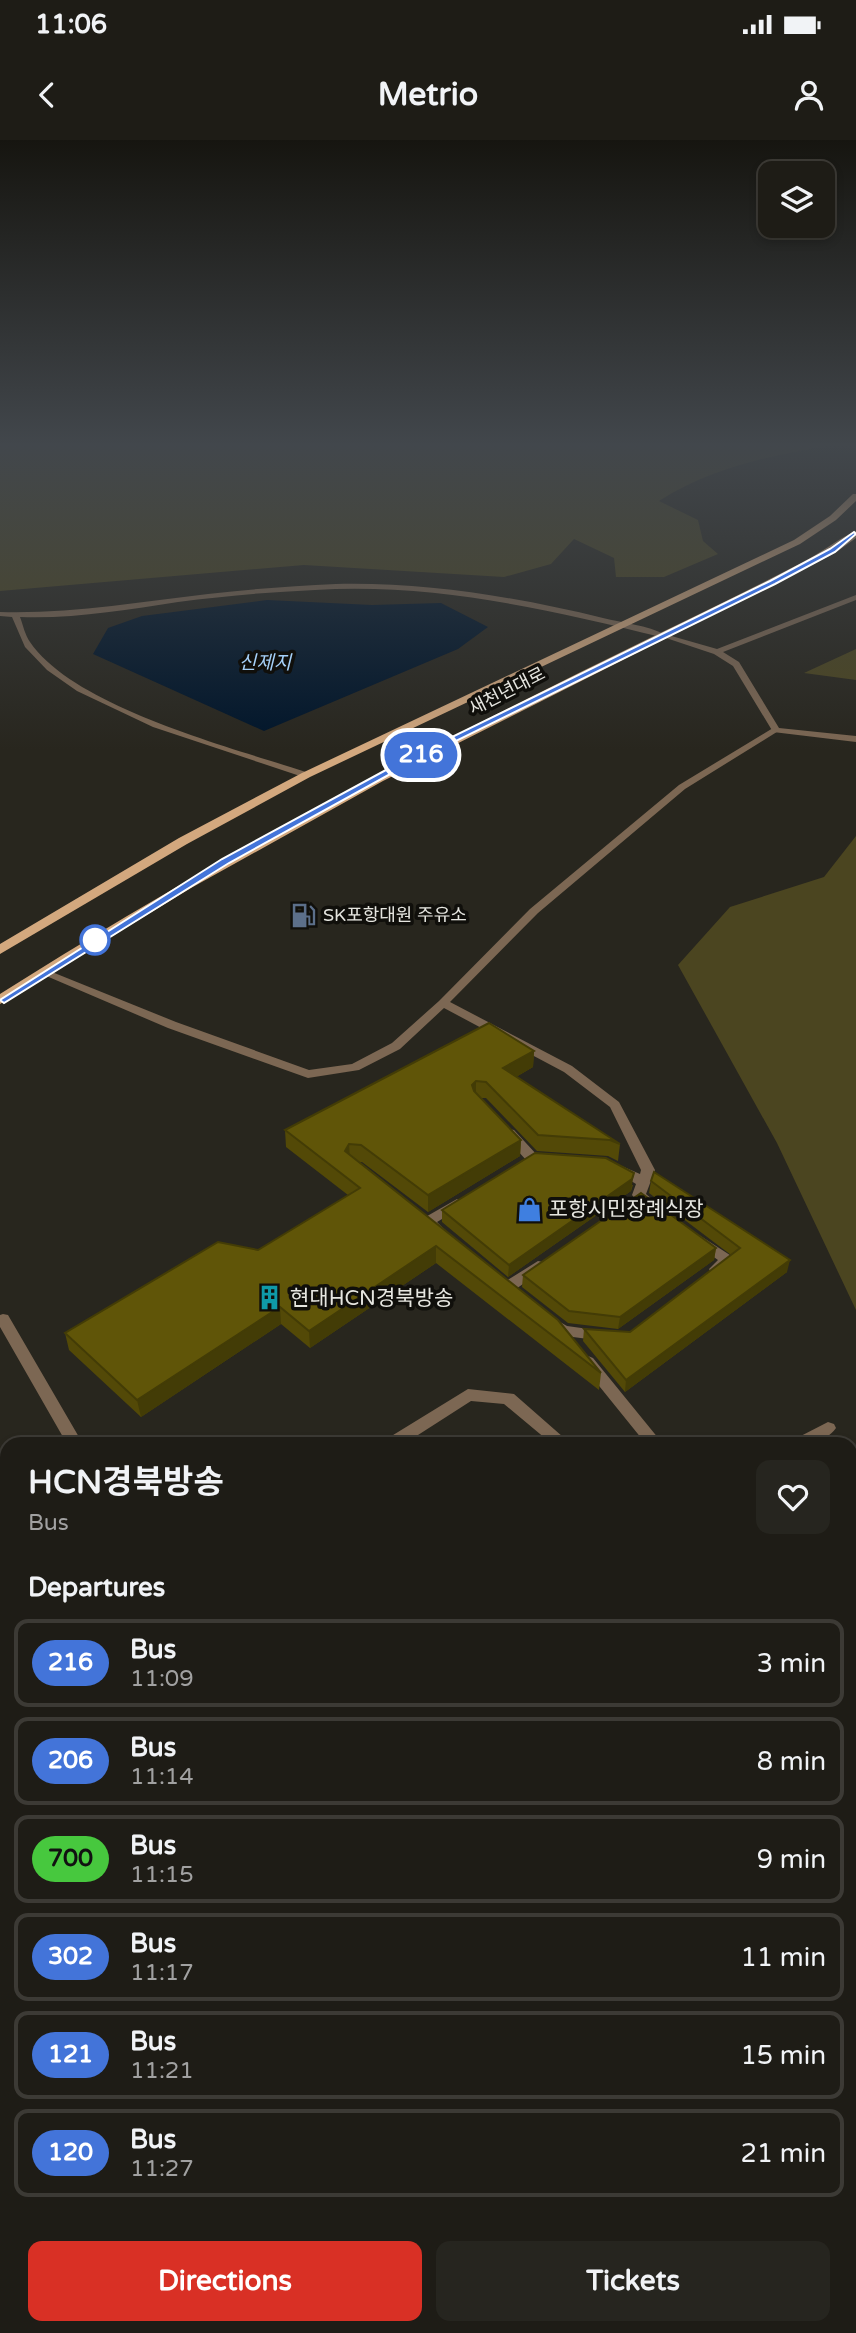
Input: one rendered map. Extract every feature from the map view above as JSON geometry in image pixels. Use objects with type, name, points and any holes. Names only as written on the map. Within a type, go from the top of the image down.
[{"type":"main road","name":"새천년대로","points":[[0,950],[183,841],[306,775],[790,545]]},
{"type":"main road","name":"새천년대로","points":[[0,1000],[237,854],[400,765],[840,545]]},
{"type":"main road","points":[[706,586],[718,590]]},
{"type":"main road","points":[[496,684],[509,688]]},
{"type":"main road","points":[[523,693],[536,697]]},
{"type":"street","points":[[0,614],[80,612],[236,593],[373,586],[496,598],[622,625],[717,652],[736,664],[776,730]]},
{"type":"street","points":[[717,652],[856,597]]},
{"type":"street","points":[[15,615],[28,645],[47,665],[79,687],[126,713],[306,775]]},
{"type":"street","points":[[43,972],[172,1025],[308,1074],[355,1067],[396,1046],[443,1003],[534,911],[682,787],[776,730],[856,739]]},
{"type":"street","points":[[443,1003],[568,1069],[615,1105],[640,1187]]},
{"type":"street","points":[[498,1121],[532,1160]]},
{"type":"street","points":[[608,1163],[640,1187],[661,1211]]},
{"type":"street","points":[[448,1238],[422,1218],[474,1194]]},
{"type":"street","points":[[683,1228],[727,1260],[706,1276]]},
{"type":"street","points":[[508,1287],[554,1255]]},
{"type":"street","points":[[545,1317],[563,1331],[649,1437]]},
{"type":"street","points":[[3,1319],[71,1437]]},
{"type":"street","points":[[563,1331],[622,1338]]},
{"type":"street","points":[[402,1437],[468,1395],[508,1398],[554,1437]]},
{"type":"street","points":[[811,1437],[828,1427]]},
{"type":"shaded area","points":[[0,545],[568,545],[551,564],[504,577],[304,565],[0,591]]},
{"type":"shaded area","points":[[587,545],[708,545],[718,554],[664,577],[616,577],[614,558]]},
{"type":"shaded area","points":[[856,649],[856,680],[804,673]]},
{"type":"shaded area","points":[[856,836],[856,1310],[777,1143],[678,965],[730,907],[824,877]]},
{"type":"water","name":"신제지","points":[[267,600],[372,605],[441,603],[488,627],[458,649],[264,731],[93,654],[108,628],[142,616]]},
{"type":"building","points":[[489,1023],[534,1051],[503,1068],[620,1144],[610,1140],[538,1135],[486,1082],[476,1081],[472,1085],[474,1091],[521,1140],[428,1195],[361,1145],[349,1144],[345,1151],[558,1320],[601,1373],[436,1246],[309,1331],[280,1307],[137,1400],[65,1333],[218,1242],[258,1250],[360,1188],[285,1130]]},
{"type":"building","points":[[535,1153],[606,1158],[634,1173],[632,1179],[509,1265],[442,1210]]},
{"type":"building","points":[[654,1172],[790,1260],[626,1380],[584,1329],[630,1332],[740,1248],[651,1181]]},
{"type":"building","points":[[641,1193],[716,1248],[620,1317],[569,1311],[523,1275]]},
{"type":"bus line","name":"216","points":[[0,1000],[226,861],[400,765],[772,582],[840,545]]},
{"type":"place","name":"SK포항대원 주유소","points":[[303,915]]},
{"type":"place","name":"포항시민장례식장","points":[[529,1209]]},
{"type":"place","name":"현대HCN경북방송","points":[[270,1298]]}]
